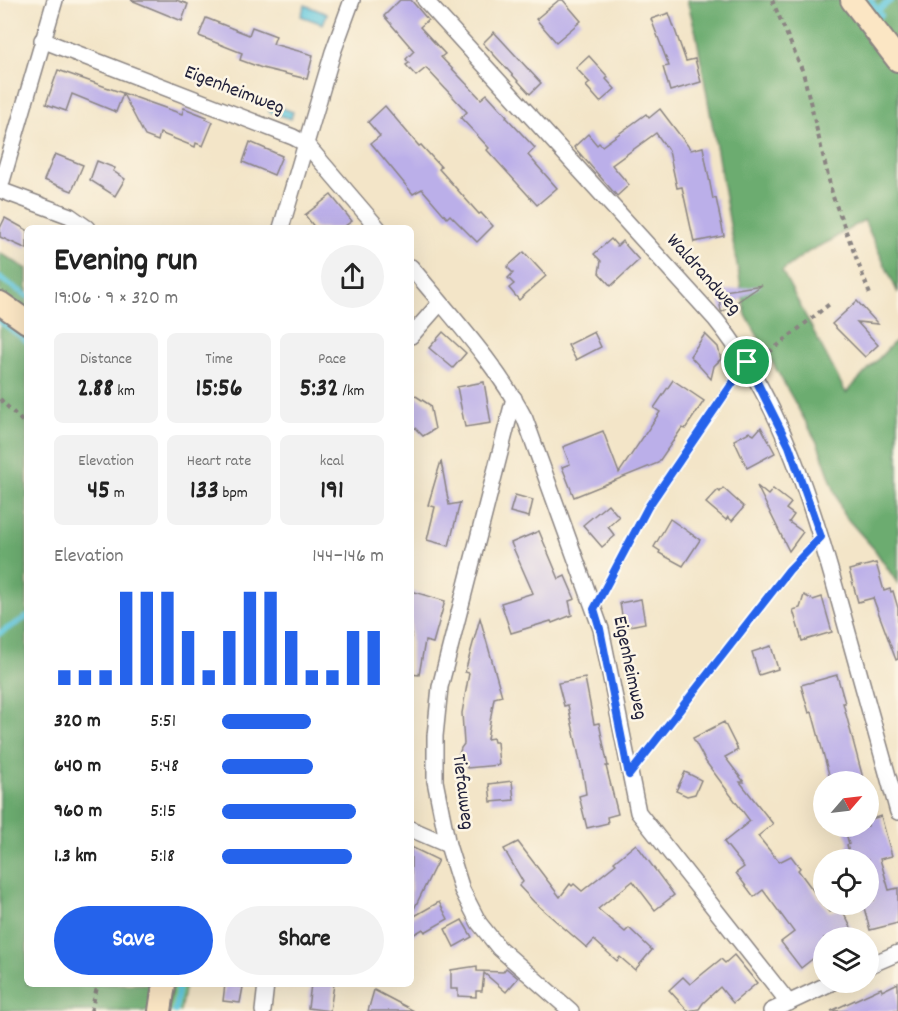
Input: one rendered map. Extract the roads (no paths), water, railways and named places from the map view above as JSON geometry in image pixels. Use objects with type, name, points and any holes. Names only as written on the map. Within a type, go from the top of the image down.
[{"type":"street","points":[[55,0],[0,189],[70,216],[83,225]]},
{"type":"street","points":[[282,225],[333,52],[352,0]]},
{"type":"street","name":"Waldrandweg","points":[[425,0],[716,320],[748,364],[789,446],[821,537],[898,812]]},
{"type":"street","points":[[852,0],[898,60]]},
{"type":"street","name":"Eigenheimweg","points":[[42,40],[306,144],[375,225]]},
{"type":"street","name":"Eigenheimweg","points":[[414,271],[494,368],[525,419],[600,629],[638,812],[789,1003]]},
{"type":"street","points":[[0,303],[24,320]]},
{"type":"street","points":[[414,333],[440,303]]},
{"type":"street","name":"Tiefauweg","points":[[514,398],[440,687],[435,736],[435,781],[448,845],[462,890],[479,923],[499,948],[571,1011]]},
{"type":"street","points":[[414,830],[448,845]]},
{"type":"street","points":[[879,961],[898,953]]},
{"type":"street","points":[[160,1011],[164,987]]},
{"type":"street","points":[[263,1011],[266,987]]},
{"type":"street","points":[[771,1011],[813,992]]},
{"type":"lane","points":[[648,507],[748,364]]},
{"type":"water","points":[[305,5],[327,14],[323,24],[301,16]]},
{"type":"water","points":[[271,104],[293,112],[291,119],[269,112]]},
{"type":"waterway","points":[[870,0],[881,15]]},
{"type":"waterway","points":[[878,10],[891,0]]},
{"type":"waterway","points":[[0,278],[24,294]]},
{"type":"waterway","points":[[0,321],[24,339]]},
{"type":"waterway","points":[[0,633],[24,619]]},
{"type":"waterway","points":[[175,1011],[179,987]]}]
